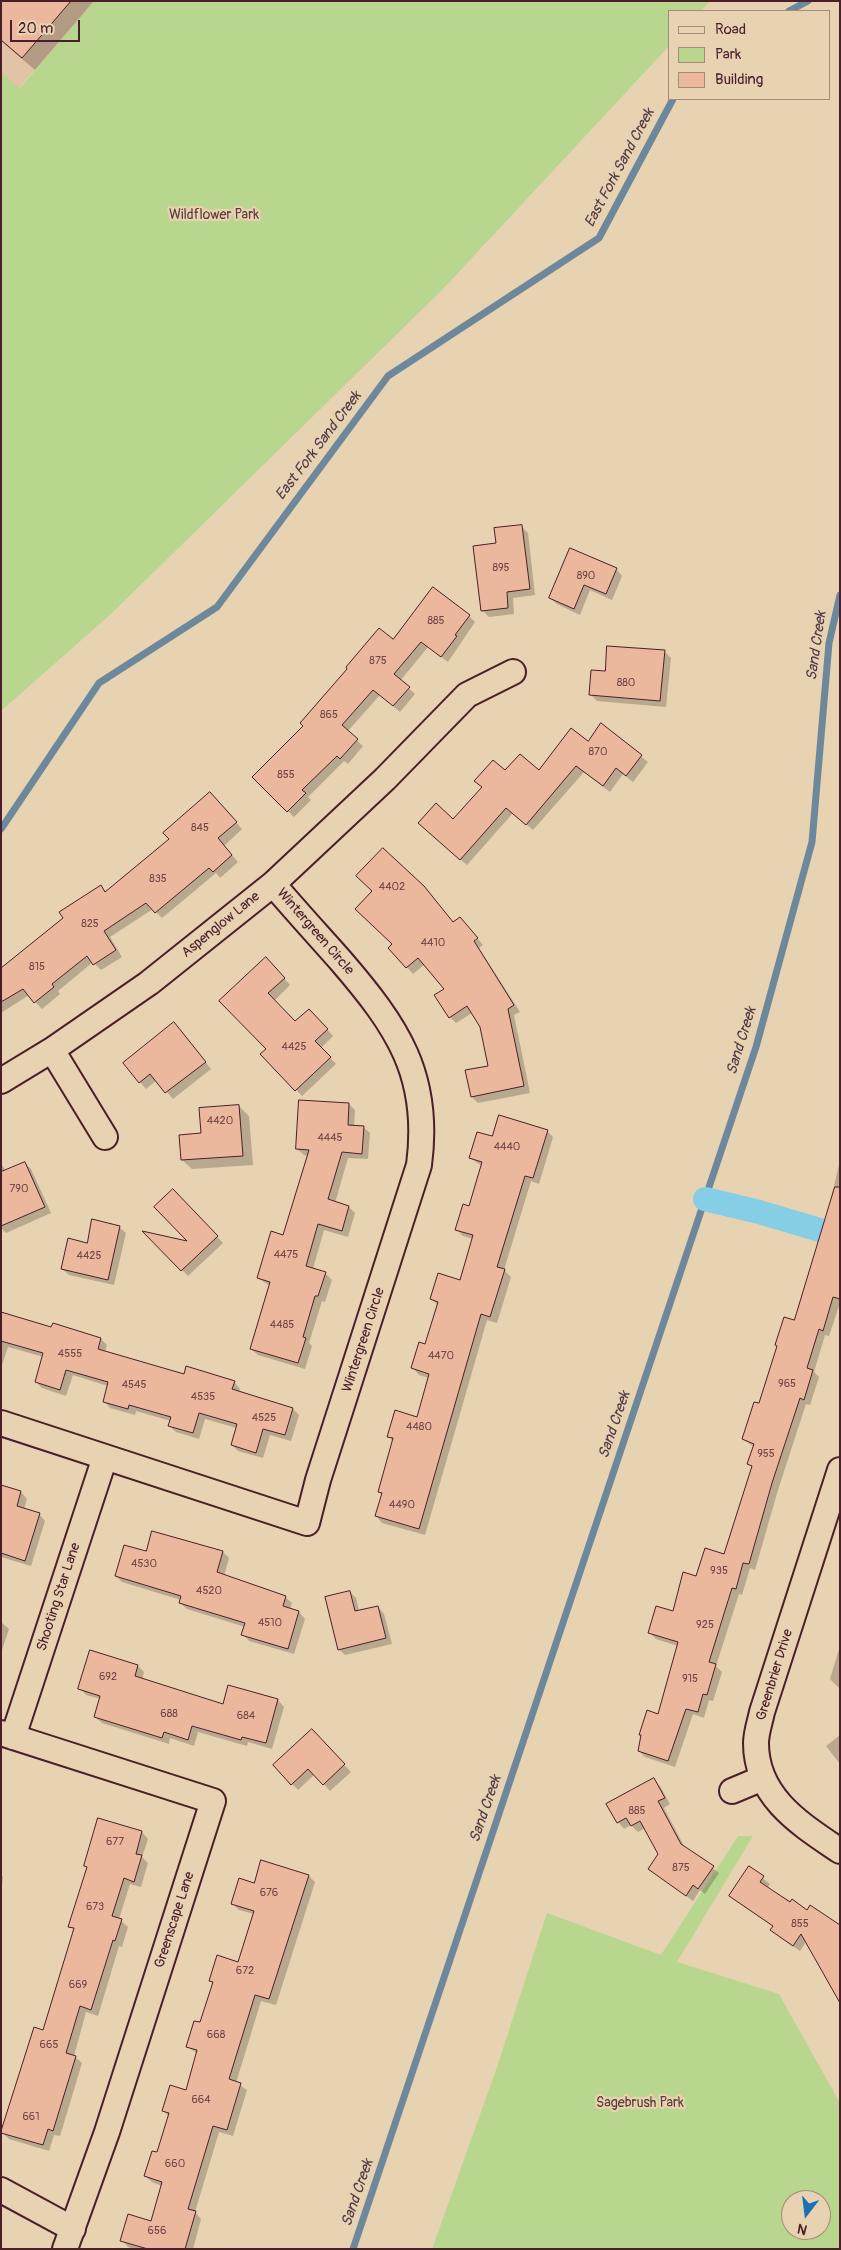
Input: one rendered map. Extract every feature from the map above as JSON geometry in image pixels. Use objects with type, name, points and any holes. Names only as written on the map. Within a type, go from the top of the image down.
[{"type":"street","name":"Aspenglow Lane","points":[[1,1081],[52,1050],[149,982],[273,884],[385,778],[467,695],[513,672]]},
{"type":"street","name":"Wintergreen Circle","points":[[1,1423],[307,1523],[318,1480],[410,1199],[419,1165],[423,1139],[417,1087],[408,1058],[396,1032],[381,1008],[273,884]]},
{"type":"street","points":[[52,1050],[105,1137]]},
{"type":"street","name":"Shooting Star Lane","points":[[7,1735],[105,1456]]},
{"type":"street","name":"Greenbrier Drive","points":[[840,1470],[762,1712],[756,1742],[758,1762],[763,1778],[775,1800],[791,1817],[840,1851]]},
{"type":"street","name":"Greenscape Lane","points":[[7,1735],[213,1801],[107,2132],[69,2239]]},
{"type":"street","points":[[732,1791],[763,1778]]},
{"type":"street","points":[[1,2190],[69,2239]]},
{"type":"shaded area","points":[[1,1],[94,1],[19,88],[1,72]]},
{"type":"green space","name":"Wildflower Park","points":[[94,1],[710,1],[702,10],[668,10],[668,47],[443,289],[112,613],[1,711],[1,72],[20,88]]},
{"type":"green space","name":"Sagebrush Park","points":[[738,1836],[753,1836],[677,1962],[779,1994],[840,2103],[840,2249],[432,2249],[497,2067],[547,1913],[661,1955]]},
{"type":"building","points":[[1,1],[71,1],[22,58],[1,40]]},
{"type":"building","points":[[522,525],[530,589],[507,592],[508,608],[481,611],[473,546],[496,543],[494,528]]},
{"type":"building","points":[[570,548],[617,568],[606,594],[584,585],[574,609],[549,598]]},
{"type":"building","points":[[433,587],[470,615],[455,635],[457,636],[441,657],[421,642],[394,674],[410,687],[393,706],[373,690],[342,725],[358,739],[340,759],[337,756],[302,790],[306,793],[287,812],[252,777],[303,726],[300,723],[347,669],[346,667],[379,628],[393,639]]},
{"type":"building","points":[[607,646],[665,650],[660,701],[589,695],[591,670],[605,671]]},
{"type":"building","points":[[601,723],[642,755],[626,776],[616,768],[603,786],[576,766],[526,825],[506,808],[460,860],[418,823],[436,803],[453,819],[482,787],[474,781],[493,760],[505,770],[520,754],[539,770],[571,728],[588,741]]},
{"type":"building","points":[[210,792],[237,822],[218,838],[232,855],[213,872],[209,868],[155,913],[146,903],[104,931],[116,950],[93,965],[87,956],[52,984],[54,987],[34,1003],[23,989],[1,1002],[1,968],[63,918],[59,912],[101,885],[105,892],[169,839],[163,833]]},
{"type":"building","points":[[383,848],[424,886],[453,922],[460,917],[478,938],[474,941],[514,1005],[508,1009],[524,1086],[471,1097],[465,1070],[488,1066],[480,1027],[467,1006],[449,1018],[434,995],[444,989],[418,958],[406,968],[388,948],[392,944],[355,909],[372,891],[356,876]]},
{"type":"building","points":[[266,957],[285,978],[268,993],[295,1021],[309,1009],[328,1029],[315,1041],[331,1057],[295,1091],[260,1054],[266,1049],[219,1001]]},
{"type":"building","points":[[174,1022],[206,1062],[165,1093],[150,1074],[139,1083],[123,1063]]},
{"type":"building","points":[[299,1100],[349,1103],[348,1125],[364,1126],[362,1154],[342,1152],[328,1199],[349,1206],[342,1231],[318,1224],[306,1266],[326,1272],[318,1296],[315,1296],[303,1337],[306,1338],[298,1363],[250,1349],[270,1282],[257,1278],[271,1231],[283,1235],[309,1150],[296,1149]]},
{"type":"building","points":[[239,1105],[243,1156],[181,1160],[179,1135],[201,1133],[199,1108]]},
{"type":"building","points":[[499,1115],[548,1130],[533,1178],[525,1176],[497,1267],[505,1269],[490,1317],[481,1314],[419,1529],[375,1516],[382,1493],[378,1492],[393,1438],[387,1437],[395,1410],[417,1417],[429,1374],[411,1368],[419,1342],[425,1344],[438,1302],[430,1299],[438,1273],[460,1280],[473,1235],[455,1230],[463,1204],[469,1206],[482,1162],[469,1158],[477,1132],[492,1136]]},
{"type":"building","points":[[25,1162],[45,1207],[1,1226],[1,1172]]},
{"type":"building","points":[[835,1187],[840,1187],[840,1299],[833,1297],[823,1331],[819,1329],[807,1368],[813,1370],[804,1400],[800,1398],[772,1483],[749,1564],[743,1563],[736,1589],[732,1588],[709,1662],[716,1664],[707,1695],[703,1694],[698,1712],[686,1709],[668,1761],[638,1751],[641,1735],[639,1735],[647,1710],[658,1714],[678,1642],[648,1633],[656,1606],[673,1611],[683,1572],[696,1576],[705,1548],[724,1554],[752,1466],[747,1464],[754,1444],[742,1439],[754,1402],[759,1403],[784,1317],[794,1320]]},
{"type":"building","points":[[173,1189],[218,1236],[181,1271],[142,1231],[187,1241],[154,1207]]},
{"type":"building","points":[[92,1219],[120,1226],[108,1280],[61,1269],[68,1238],[87,1243]]},
{"type":"building","points":[[1,1312],[51,1327],[53,1323],[101,1338],[98,1349],[184,1374],[186,1366],[235,1381],[232,1389],[293,1408],[285,1435],[263,1429],[256,1453],[231,1445],[237,1424],[199,1413],[193,1433],[168,1426],[171,1417],[129,1405],[128,1409],[103,1402],[108,1382],[66,1370],[60,1390],[35,1382],[43,1353],[1,1341]]},
{"type":"building","points":[[1,1485],[21,1491],[17,1506],[40,1513],[25,1561],[1,1553]]},
{"type":"building","points":[[152,1531],[223,1551],[217,1572],[286,1596],[283,1606],[299,1611],[288,1649],[241,1635],[245,1623],[179,1603],[181,1596],[115,1576],[124,1545],[146,1551]]},
{"type":"building","points":[[350,1591],[355,1611],[378,1606],[386,1638],[338,1650],[325,1597]]},
{"type":"building","points":[[90,1650],[138,1665],[135,1676],[223,1704],[228,1685],[278,1699],[266,1743],[242,1737],[241,1740],[192,1726],[188,1740],[164,1732],[162,1738],[94,1717],[100,1696],[78,1689]]},
{"type":"building","points":[[312,1729],[345,1764],[323,1785],[308,1769],[291,1785],[273,1765]]},
{"type":"building","points":[[654,1778],[665,1798],[658,1801],[681,1844],[714,1866],[698,1889],[693,1885],[686,1896],[648,1869],[658,1854],[640,1821],[631,1826],[626,1818],[617,1823],[606,1804]]},
{"type":"building","points":[[98,1818],[142,1831],[136,1854],[142,1855],[134,1882],[124,1878],[112,1916],[122,1919],[115,1941],[113,1940],[91,2010],[80,2006],[66,2053],[76,2056],[53,2131],[48,2129],[43,2145],[1,2133],[1,2131],[34,2027],[43,2030],[74,1928],[68,1927],[87,1867],[84,1866]]},
{"type":"building","points":[[261,1860],[309,1875],[269,1999],[255,1995],[229,2079],[241,2083],[227,2130],[213,2126],[188,2209],[196,2211],[185,2249],[148,2249],[120,2241],[128,2214],[151,2221],[162,2182],[144,2176],[152,2151],[157,2152],[169,2113],[162,2111],[170,2085],[186,2090],[197,2050],[186,2047],[194,2021],[200,2022],[213,1982],[209,1981],[217,1955],[238,1962],[254,1911],[231,1904],[239,1878],[254,1883]]},
{"type":"building","points":[[749,1866],[764,1876],[760,1882],[790,1902],[792,1899],[807,1910],[810,1905],[840,1925],[840,2003],[801,1934],[793,1946],[770,1930],[773,1926],[729,1896]]},
{"type":"waterway","name":"East Fork Sand Creek","points":[[791,10],[808,1]]},
{"type":"waterway","name":"East Fork Sand Creek","points":[[1,829],[99,683],[217,607],[388,376],[599,238],[672,100]]},
{"type":"waterway","name":"Sand Creek","points":[[353,2249],[756,1047],[812,842],[829,643],[840,595]]},
{"type":"waterway","points":[[705,1199],[759,1212],[840,1236]]}]
